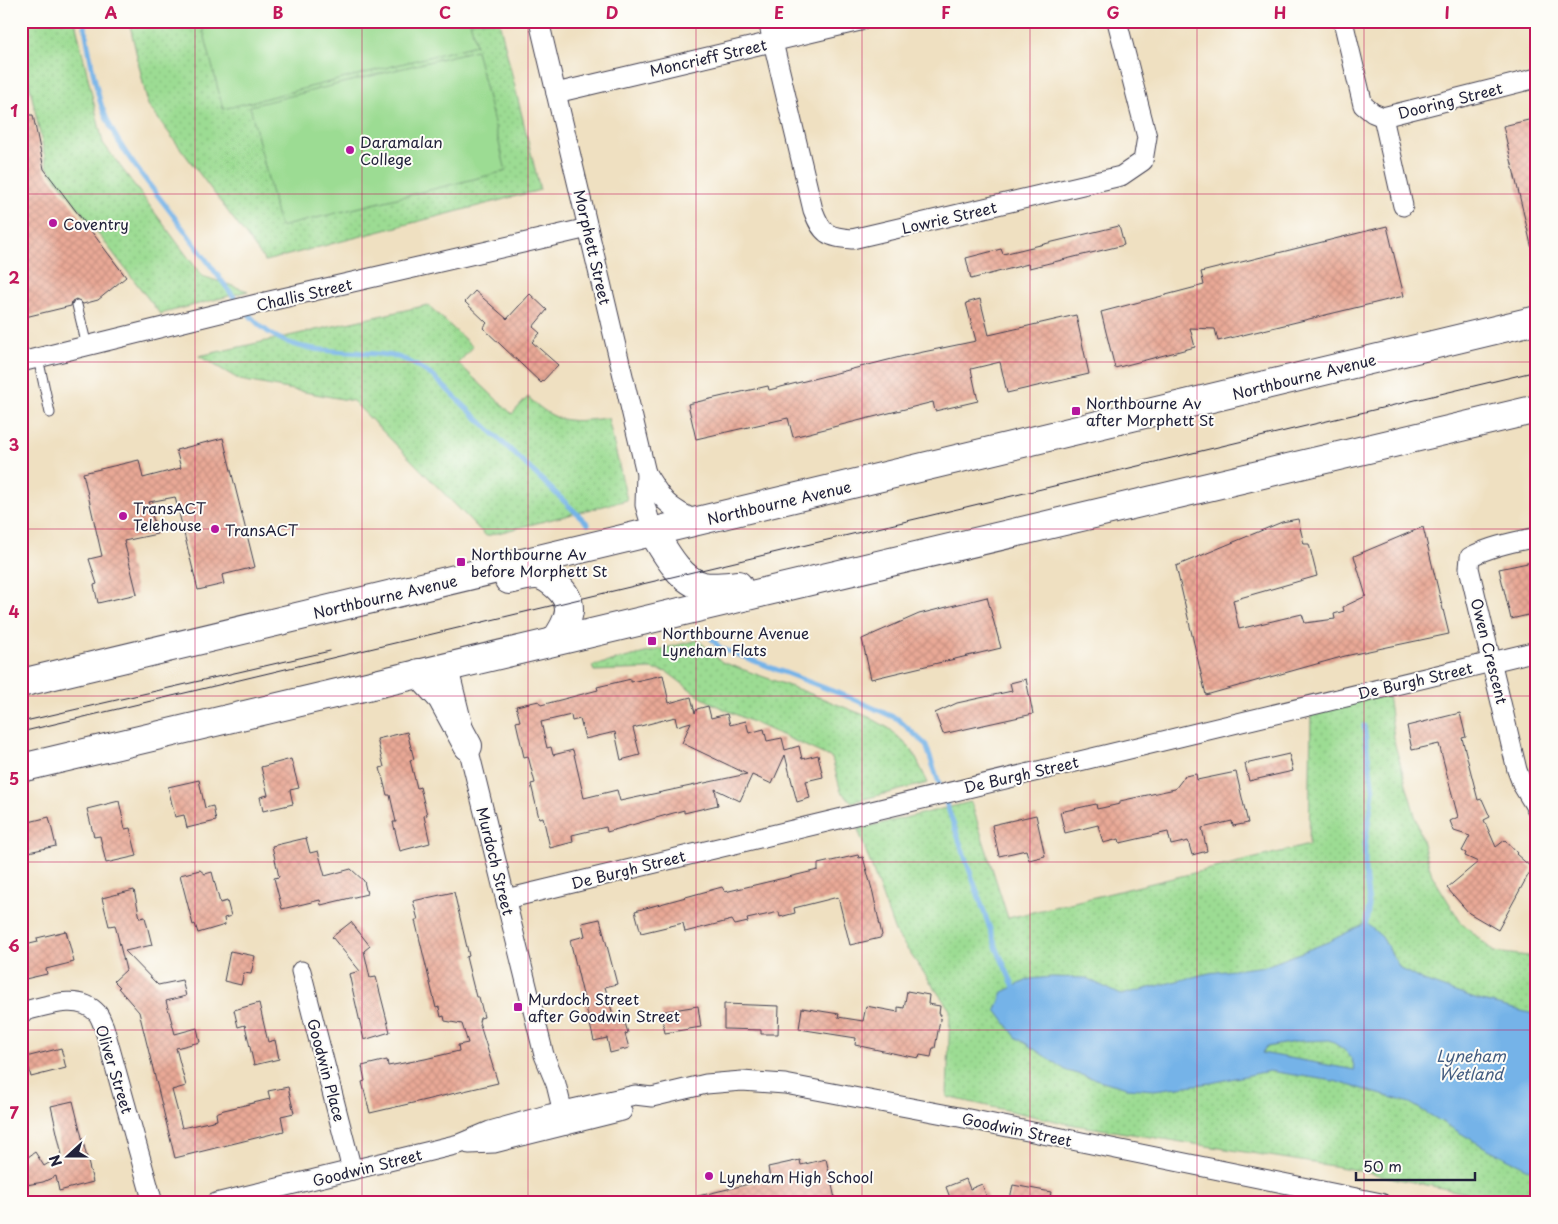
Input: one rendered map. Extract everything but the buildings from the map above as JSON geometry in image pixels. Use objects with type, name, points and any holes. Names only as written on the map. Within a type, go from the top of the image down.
[{"type":"highway","name":"Northbourne Avenue","points":[[21,683],[1537,320]]},
{"type":"highway","points":[[21,768],[1537,409]]},
{"type":"highway","points":[[652,532],[674,563],[695,583],[704,586],[743,585],[762,591]]},
{"type":"highway","points":[[354,603],[480,586],[537,575],[550,580],[567,596],[569,613],[565,627],[555,641]]},
{"type":"highway","points":[[419,673],[442,698],[468,746]]},
{"type":"street","name":"Morphett Street","points":[[539,21],[646,473],[645,505],[652,532]]},
{"type":"street","name":"Lowrie Street","points":[[768,21],[813,210],[820,229],[835,238],[852,239],[1121,176],[1138,166],[1143,161],[1147,137],[1117,21]]},
{"type":"street","name":"Moncrieff Street","points":[[556,94],[860,21]]},
{"type":"street","name":"Dooring Street","points":[[1342,21],[1363,105],[1373,113],[1383,117],[1537,78]]},
{"type":"street","points":[[1383,117],[1404,206]]},
{"type":"street","name":"Challis Street","points":[[30,360],[262,303],[588,228]]},
{"type":"street","name":"Morphett Street","points":[[646,473],[663,500],[674,511],[697,521]]},
{"type":"street","name":"Owen Crescent","points":[[1537,537],[1496,546],[1470,557],[1469,568],[1518,770],[1526,792],[1537,809]]},
{"type":"street","name":"De Burgh Street","points":[[506,899],[965,787],[1537,651]]},
{"type":"street","name":"Murdoch Street","points":[[448,666],[544,1055],[545,1087],[558,1119]]},
{"type":"street","name":"Goodwin Place","points":[[301,971],[352,1170]]},
{"type":"street","name":"Oliver Street","points":[[21,1012],[63,1002],[75,1002],[86,1005],[97,1013],[104,1027],[153,1203]]},
{"type":"street","name":"Goodwin Street","points":[[216,1203],[459,1144],[490,1131],[558,1119],[635,1095],[652,1097],[706,1084],[742,1081],[785,1084],[959,1117],[1323,1197],[1381,1203]]},
{"type":"lane","points":[[77,305],[87,346]]},
{"type":"lane","points":[[30,360],[50,413]]},
{"type":"green space","points":[[21,21],[75,21],[103,143],[202,276],[248,291],[160,314],[47,167],[21,45]]},
{"type":"green space","name":"Daramalan College","points":[[129,21],[499,21],[540,190],[265,261],[148,105]]},
{"type":"green space","points":[[201,21],[470,21],[476,45],[223,109]]},
{"type":"green space","points":[[476,50],[506,171],[280,227],[250,106]]},
{"type":"green space","points":[[428,305],[473,347],[458,363],[512,414],[528,397],[548,413],[565,420],[608,418],[627,500],[486,536],[353,401],[240,380],[199,356]]},
{"type":"green space","points":[[698,640],[722,662],[869,717],[890,729],[912,750],[928,783],[852,802],[841,792],[832,758],[715,705],[699,696],[667,672],[651,669],[594,671],[592,666]]},
{"type":"green space","points":[[1388,694],[1395,745],[1432,875],[1460,921],[1494,952],[1537,957],[1537,1203],[1514,1203],[1345,1168],[1069,1124],[947,1097],[950,1010],[895,932],[858,829],[971,802],[1008,918],[1309,845],[1311,712]]},
{"type":"water","name":"Lyneham Wetland","points":[[1366,923],[1382,937],[1400,968],[1421,980],[1475,999],[1537,1015],[1537,1173],[1484,1147],[1410,1103],[1334,1081],[1269,1071],[1211,1083],[1154,1090],[1127,1088],[1067,1071],[1016,1037],[996,1010],[1003,992],[1030,979],[1052,977],[1086,978],[1121,995],[1209,973],[1266,966],[1328,942]],"holes":[[[1329,1040],[1349,1055],[1355,1070],[1262,1053],[1266,1047],[1301,1041]]]},
{"type":"waterway","points":[[84,21],[99,97],[117,138],[136,167],[240,305]]},
{"type":"waterway","points":[[246,311],[271,334],[299,346],[329,351],[392,356],[418,366],[434,377],[588,524]]},
{"type":"waterway","points":[[705,631],[720,648],[851,698],[898,719],[926,745],[941,789]]},
{"type":"waterway","points":[[1364,726],[1373,791],[1365,846],[1365,873],[1369,905],[1366,923]]},
{"type":"waterway","points":[[944,797],[997,949],[1014,987]]},
{"type":"tram line","points":[[21,732],[1537,371]]},
{"type":"tram line","points":[[21,722],[330,651]]},
{"type":"place","name":"Daramalan College","points":[[350,150]]},
{"type":"place","name":"Coventry","points":[[53,223]]},
{"type":"place","name":"Northbourne Av after Morphett St","points":[[1076,411]]},
{"type":"place","name":"TransACT Telehouse","points":[[123,516]]},
{"type":"place","name":"TransACT","points":[[215,529]]},
{"type":"place","name":"Northbourne Av before Morphett St","points":[[461,562]]},
{"type":"place","name":"Northbourne Avenue Lyneham Flats","points":[[652,641]]},
{"type":"place","name":"Murdoch Street after Goodwin Street","points":[[518,1007]]},
{"type":"place","name":"Lyneham High School","points":[[709,1176]]}]
